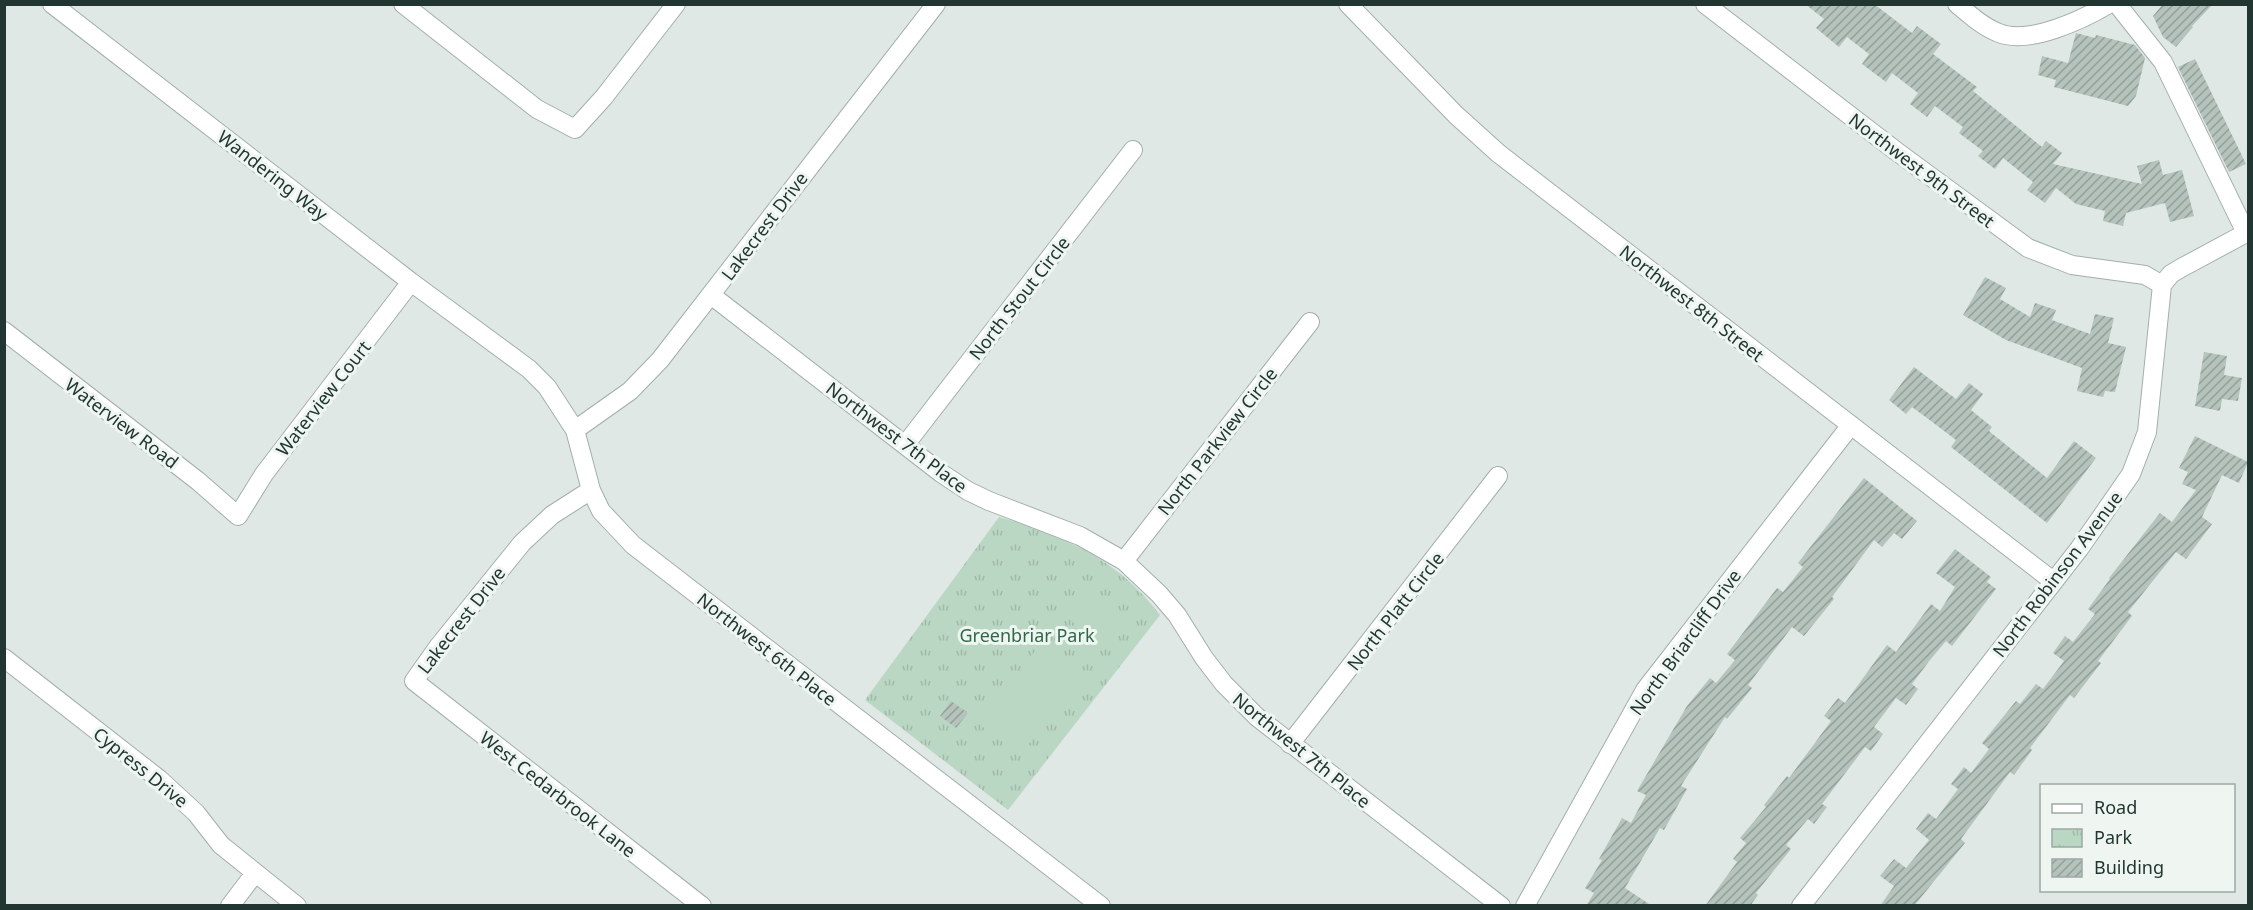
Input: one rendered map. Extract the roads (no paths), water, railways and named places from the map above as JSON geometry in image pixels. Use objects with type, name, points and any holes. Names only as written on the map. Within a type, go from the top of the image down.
[{"type":"street","name":"Wandering Way","points":[[52,4],[494,345]]},
{"type":"street","points":[[403,4],[537,109],[575,129],[604,97],[676,4]]},
{"type":"street","name":"Lakecrest Drive","points":[[575,430],[614,404],[645,377],[936,4]]},
{"type":"street","name":"Northwest 8th Street","points":[[1348,4],[1456,115],[1498,153],[2053,581]]},
{"type":"street","name":"Northwest 9th Street","points":[[1705,4],[1896,152],[2028,248],[2072,265],[2145,275],[2162,285]]},
{"type":"street","points":[[1957,4],[1983,25],[2001,34],[2020,37],[2041,33],[2091,15],[2109,4]]},
{"type":"street","points":[[2117,4],[2163,62],[2247,233],[2171,274],[2162,285]]},
{"type":"street","name":"North Stout Circle","points":[[904,444],[1133,150]]},
{"type":"street","name":"Waterview Court","points":[[238,516],[264,474],[411,282]]},
{"type":"street","name":"North Robinson Avenue","points":[[1801,906],[2053,581],[2113,502],[2131,474],[2148,423],[2162,285]]},
{"type":"street","name":"Northwest 7th Place","points":[[711,295],[968,491],[1080,536],[1124,561],[1159,594],[1177,615],[1204,658],[1224,684],[1257,717],[1501,906]]},
{"type":"street","name":"North Parkview Circle","points":[[1124,561],[1310,321]]},
{"type":"street","name":"Waterview Road","points":[[4,332],[198,481],[238,516]]},
{"type":"street","name":"Northwest 6th Place","points":[[494,345],[529,369],[560,403],[575,430],[591,490],[601,511],[633,545],[1101,906]]},
{"type":"street","name":"North Briarcliff Drive","points":[[1525,906],[1645,690],[1851,425]]},
{"type":"street","name":"North Platt Circle","points":[[1290,744],[1498,476]]},
{"type":"street","name":"Lakecrest Drive","points":[[414,681],[445,638],[522,543],[552,515],[591,490]]},
{"type":"street","name":"Cypress Drive","points":[[4,658],[174,792],[196,813],[221,845],[297,906]]},
{"type":"street","name":"West Cedarbrook Lane","points":[[414,681],[702,906]]},
{"type":"street","points":[[230,906],[255,873]]},
{"type":"park label","name":"Greenbriar Park","points":[[1027,635]]}]
